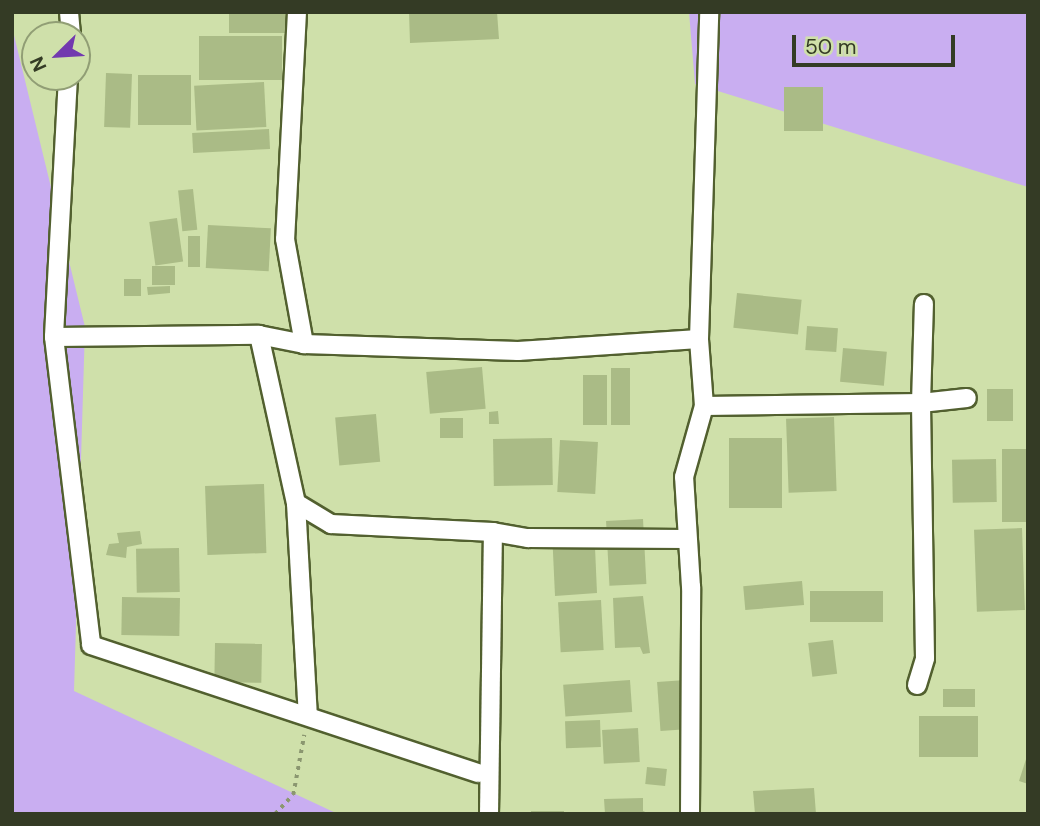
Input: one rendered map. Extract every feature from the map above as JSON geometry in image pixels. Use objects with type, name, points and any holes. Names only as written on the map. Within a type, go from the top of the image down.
[{"type":"street","points":[[297,12],[285,239],[304,345]]},
{"type":"street","points":[[690,814],[691,587],[684,477],[704,406],[699,339],[709,12]]},
{"type":"street","points":[[67,91],[54,337],[92,645],[478,773]]},
{"type":"street","points":[[917,685],[925,658],[921,404],[924,304]]},
{"type":"street","points":[[259,334],[296,503],[308,716]]},
{"type":"street","points":[[54,337],[259,334],[304,345],[518,351],[699,339]]},
{"type":"street","points":[[704,406],[921,404],[967,398]]},
{"type":"street","points":[[296,503],[331,524],[493,532],[528,538],[687,539]]},
{"type":"street","points":[[489,814],[493,532]]},
{"type":"path","points":[[275,814],[293,795],[308,716]]},
{"type":"shaded area","points":[[689,12],[1028,12],[1028,187],[695,84]]},
{"type":"shaded area","points":[[12,27],[21,64],[21,91],[28,91],[85,327],[74,691],[338,814],[12,814]]},
{"type":"building","points":[[229,12],[286,12],[286,33],[229,33]]},
{"type":"building","points":[[409,12],[497,12],[499,39],[410,43]]},
{"type":"building","points":[[199,36],[282,36],[282,80],[199,80]]},
{"type":"building","points":[[106,73],[132,74],[130,128],[104,127]]},
{"type":"building","points":[[138,75],[191,75],[191,125],[138,125]]},
{"type":"building","points":[[264,82],[266,127],[196,131],[194,86]]},
{"type":"building","points":[[784,87],[823,87],[823,131],[784,131]]},
{"type":"building","points":[[269,129],[270,149],[193,153],[192,133]]},
{"type":"building","points":[[193,189],[197,230],[182,231],[178,191]]},
{"type":"building","points":[[177,218],[183,262],[155,265],[149,222]]},
{"type":"building","points":[[208,225],[271,228],[269,271],[206,268]]},
{"type":"building","points":[[188,236],[200,236],[200,267],[188,267]]},
{"type":"building","points":[[152,266],[175,266],[175,285],[152,285]]},
{"type":"building","points":[[124,279],[141,279],[141,296],[124,296]]},
{"type":"building","points":[[170,286],[170,293],[148,295],[147,287]]},
{"type":"building","points":[[737,293],[802,300],[798,335],[733,328]]},
{"type":"building","points":[[807,326],[838,328],[836,352],[805,350]]},
{"type":"building","points":[[843,348],[887,352],[884,386],[840,382]]},
{"type":"building","points":[[482,367],[486,409],[430,414],[426,372]]},
{"type":"building","points":[[611,368],[630,368],[630,425],[611,425]]},
{"type":"building","points":[[583,375],[607,375],[607,425],[583,425]]},
{"type":"building","points":[[987,389],[1013,389],[1013,421],[987,421]]},
{"type":"building","points":[[498,411],[499,424],[489,424],[489,412]]},
{"type":"building","points":[[376,414],[380,462],[339,465],[335,418]]},
{"type":"building","points":[[834,417],[837,491],[789,493],[786,419]]},
{"type":"building","points":[[440,418],[463,418],[463,438],[440,438]]},
{"type":"building","points":[[552,438],[553,485],[494,486],[493,439]]},
{"type":"building","points":[[729,438],[782,438],[782,508],[729,508]]},
{"type":"building","points":[[560,440],[598,442],[595,494],[557,492]]},
{"type":"building","points":[[1002,449],[1028,449],[1028,522],[1002,522]]},
{"type":"building","points":[[996,459],[997,502],[953,503],[952,460]]},
{"type":"building","points":[[264,484],[266,553],[207,555],[205,486]]},
{"type":"building","points":[[643,519],[646,584],[609,586],[606,521]]},
{"type":"building","points":[[1022,528],[1025,610],[977,612],[974,530]]},
{"type":"building","points":[[140,531],[142,544],[127,547],[126,558],[106,555],[109,544],[119,543],[117,533]]},
{"type":"building","points":[[552,531],[595,547],[597,593],[555,596]]},
{"type":"building","points":[[179,548],[180,592],[137,593],[136,549]]},
{"type":"building","points":[[802,581],[804,605],[745,610],[743,586]]},
{"type":"building","points":[[810,591],[883,591],[883,622],[810,622]]},
{"type":"building","points":[[643,596],[650,653],[643,654],[640,647],[615,648],[613,598]]},
{"type":"building","points":[[122,597],[180,598],[179,636],[121,635]]},
{"type":"building","points":[[601,600],[604,650],[561,652],[558,602]]},
{"type":"building","points":[[833,640],[837,674],[812,677],[808,643]]},
{"type":"building","points":[[215,643],[262,644],[261,683],[214,682]]},
{"type":"building","points":[[630,680],[632,712],[565,717],[563,685]]},
{"type":"building","points":[[686,680],[689,729],[660,731],[657,682]]},
{"type":"building","points":[[943,689],[975,689],[975,707],[943,707]]},
{"type":"building","points":[[919,716],[978,716],[978,757],[919,757]]},
{"type":"building","points":[[600,720],[601,747],[566,748],[565,721]]},
{"type":"building","points":[[638,728],[640,762],[604,764],[602,730]]},
{"type":"building","points":[[1028,756],[1028,784],[1019,781]]},
{"type":"building","points":[[647,767],[667,769],[665,786],[645,784]]},
{"type":"building","points":[[814,788],[816,814],[755,814],[753,791]]},
{"type":"building","points":[[643,798],[643,811],[650,814],[605,814],[604,799]]},
{"type":"building","points":[[531,811],[564,811],[564,814],[531,814]]}]
